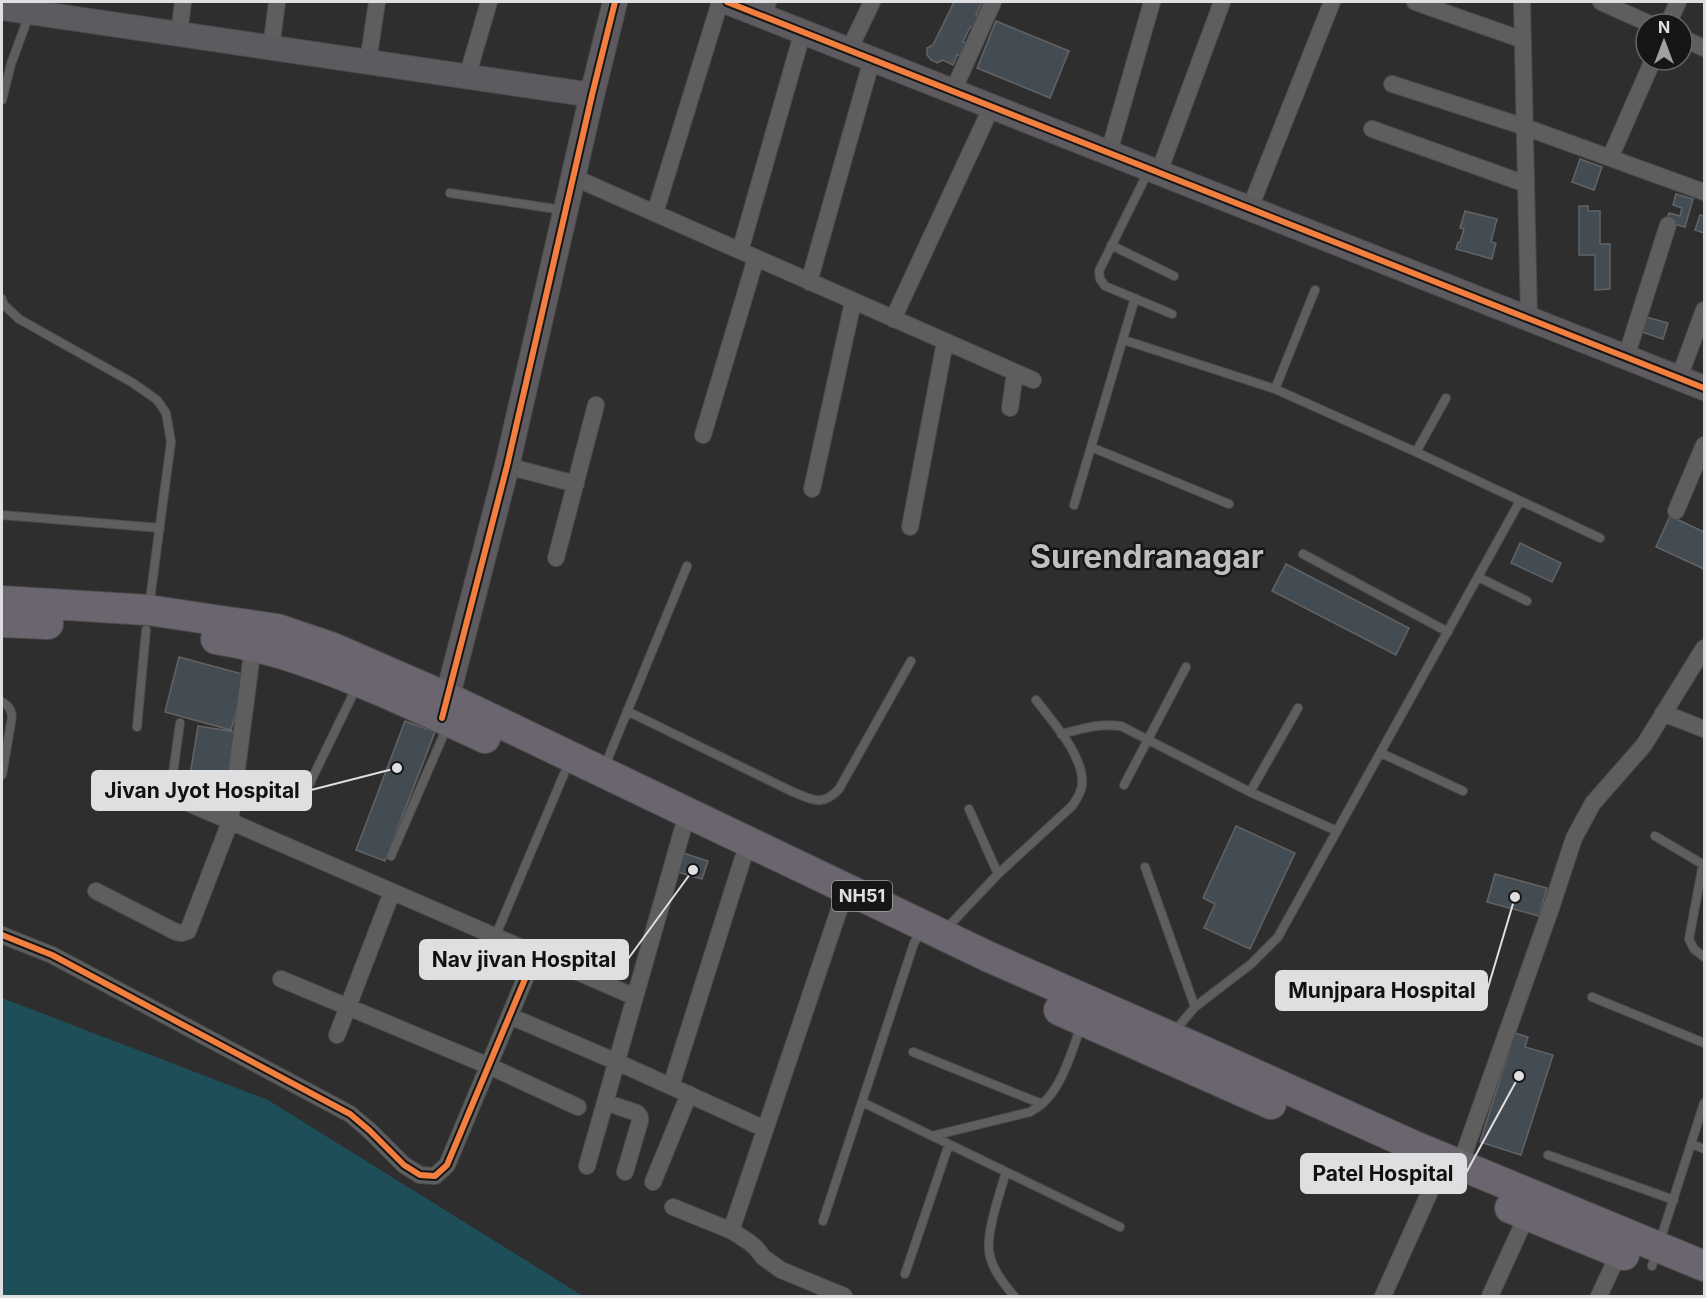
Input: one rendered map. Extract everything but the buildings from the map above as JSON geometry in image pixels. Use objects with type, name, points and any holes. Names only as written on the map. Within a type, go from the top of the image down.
[{"type":"highway","name":"NH51","points":[[2,601],[147,620],[277,629],[333,648],[447,713],[564,774],[683,828],[840,907],[926,934],[988,957],[1171,1037],[1448,1170],[1527,1215],[1619,1253],[1704,1266]]},
{"type":"highway","name":"NH51","points":[[2,622],[147,620],[195,635],[253,646],[303,660],[603,771],[926,934],[1083,1021],[1656,1257],[1704,1287]]},
{"type":"street","points":[[179,34],[183,2]]},
{"type":"street","points":[[272,48],[277,2]]},
{"type":"street","points":[[368,62],[377,2]]},
{"type":"street","points":[[467,77],[489,2]]},
{"type":"street","points":[[447,713],[615,2]]},
{"type":"street","points":[[655,213],[720,2]]},
{"type":"street","points":[[727,2],[765,8],[803,31],[849,50],[1704,388]]},
{"type":"street","points":[[849,50],[872,2]]},
{"type":"street","points":[[953,91],[993,2]]},
{"type":"street","points":[[1108,152],[1152,2]]},
{"type":"street","points":[[1154,170],[1222,2]]},
{"type":"street","points":[[1250,208],[1332,2]]},
{"type":"street","points":[[1416,2],[1523,40]]},
{"type":"street","points":[[1522,2],[1529,319]]},
{"type":"street","points":[[1601,2],[1634,17]]},
{"type":"street","points":[[16,8],[592,95]]},
{"type":"street","points":[[740,251],[803,31]]},
{"type":"street","points":[[809,282],[872,59]]},
{"type":"street","points":[[1610,158],[1648,72]]},
{"type":"street","points":[[1392,84],[1525,127],[1704,192]]},
{"type":"street","points":[[893,319],[992,106]]},
{"type":"street","points":[[1372,129],[1526,184]]},
{"type":"street","points":[[573,177],[1033,380]]},
{"type":"street","points":[[1626,357],[1668,225]]},
{"type":"street","points":[[703,435],[756,258]]},
{"type":"street","points":[[812,489],[853,302]]},
{"type":"street","points":[[1679,378],[1704,310]]},
{"type":"street","points":[[910,527],[945,342]]},
{"type":"street","points":[[1010,408],[1015,373]]},
{"type":"street","points":[[556,558],[596,405]]},
{"type":"street","points":[[1676,511],[1704,446]]},
{"type":"street","points":[[507,466],[576,484]]},
{"type":"street","points":[[96,891],[176,932],[188,931],[230,822],[253,646]]},
{"type":"street","points":[[1383,1296],[1448,1170],[1551,908],[1574,838],[1593,803],[1644,745],[1704,648]]},
{"type":"street","points":[[1663,713],[1704,729]]},
{"type":"street","points":[[151,787],[635,998]]},
{"type":"street","points":[[587,1166],[683,828]]},
{"type":"street","points":[[671,1086],[743,858]]},
{"type":"street","points":[[337,1035],[392,892]]},
{"type":"street","points":[[732,1231],[840,907]]},
{"type":"street","points":[[2,935],[52,955],[350,1114],[404,1165],[420,1175],[435,1176],[447,1165],[535,955]]},
{"type":"street","points":[[281,978],[489,1066],[578,1107]]},
{"type":"street","points":[[510,1016],[765,1129]]},
{"type":"street","points":[[653,1182],[689,1095]]},
{"type":"street","points":[[605,1102],[637,1113],[640,1117],[625,1172]]},
{"type":"street","points":[[673,1207],[732,1231],[782,1270],[844,1296]]},
{"type":"street","points":[[1490,1296],[1527,1215]]},
{"type":"street","points":[[1599,1296],[1619,1253]]},
{"type":"lane","points":[[2,100],[11,64],[16,8]]},
{"type":"lane","points":[[1154,170],[1111,245],[1099,271],[1104,286],[1172,314]]},
{"type":"lane","points":[[450,193],[566,211]]},
{"type":"lane","points":[[1111,245],[1174,276]]},
{"type":"lane","points":[[1275,389],[1315,290]]},
{"type":"lane","points":[[1074,505],[1135,298]]},
{"type":"lane","points":[[2,299],[4,305],[19,319],[133,383],[157,400],[166,413],[171,442],[147,620],[136,727]]},
{"type":"lane","points":[[1124,340],[1275,389],[1600,538]]},
{"type":"lane","points":[[1416,452],[1446,398]]},
{"type":"lane","points":[[1091,447],[1229,504]]},
{"type":"lane","points":[[1171,1037],[1194,1007],[1251,964],[1278,937],[1520,501]]},
{"type":"lane","points":[[2,515],[160,528]]},
{"type":"lane","points":[[1303,554],[1448,632]]},
{"type":"lane","points":[[603,771],[687,566]]},
{"type":"lane","points":[[1478,577],[1527,601]]},
{"type":"lane","points":[[627,711],[793,792],[812,800],[823,801],[832,797],[839,789],[911,661]]},
{"type":"lane","points":[[1124,785],[1186,667]]},
{"type":"lane","points":[[305,793],[359,682]]},
{"type":"lane","points":[[823,1221],[862,1102],[926,934],[999,874],[1072,806],[1080,795],[1083,783],[1081,768],[1075,754],[1036,700]]},
{"type":"lane","points":[[2,702],[12,710],[2,775]]},
{"type":"lane","points":[[1250,792],[1298,708]]},
{"type":"lane","points":[[391,856],[447,713]]},
{"type":"lane","points":[[170,796],[180,723]]},
{"type":"lane","points":[[1061,734],[1096,725],[1121,726],[1250,792],[1337,831]]},
{"type":"lane","points":[[1381,753],[1463,790]]},
{"type":"lane","points":[[495,937],[564,774]]},
{"type":"lane","points":[[969,809],[999,874]]},
{"type":"lane","points":[[1655,836],[1704,864],[1689,939],[1694,949],[1704,957]]},
{"type":"lane","points":[[1145,867],[1194,1007]]},
{"type":"lane","points":[[1592,997],[1704,1043]]},
{"type":"lane","points":[[932,1136],[1030,1112],[1042,1104],[1058,1082],[1083,1021]]},
{"type":"lane","points":[[914,1052],[1042,1104]]},
{"type":"lane","points":[[862,1102],[1120,1227]]},
{"type":"lane","points":[[1656,1257],[1704,1103]]},
{"type":"lane","points":[[905,1274],[949,1144]]},
{"type":"lane","points":[[1692,1144],[1704,1149]]},
{"type":"lane","points":[[1548,1155],[1674,1200]]},
{"type":"lane","points":[[1006,1172],[990,1232],[989,1252],[1001,1280],[1014,1296]]},
{"type":"water","points":[[2,998],[268,1100],[583,1296],[2,1296]]},
{"type":"cycle path","points":[[442,718],[507,466],[615,2]]},
{"type":"cycle path","points":[[727,2],[1704,388]]},
{"type":"cycle path","points":[[2,935],[52,955],[350,1114],[404,1165],[420,1175],[435,1176],[447,1165],[535,955]]},
{"type":"place","name":"Jivan Jyot Hospital","points":[[397,768]]},
{"type":"place","name":"Nav jivan Hospital","points":[[693,870]]},
{"type":"place","name":"Munjpara Hospital","points":[[1515,897]]},
{"type":"place","name":"Patel Hospital","points":[[1519,1076]]},
{"type":"district","name":"Surendranagar","points":[[1147,557]]}]
